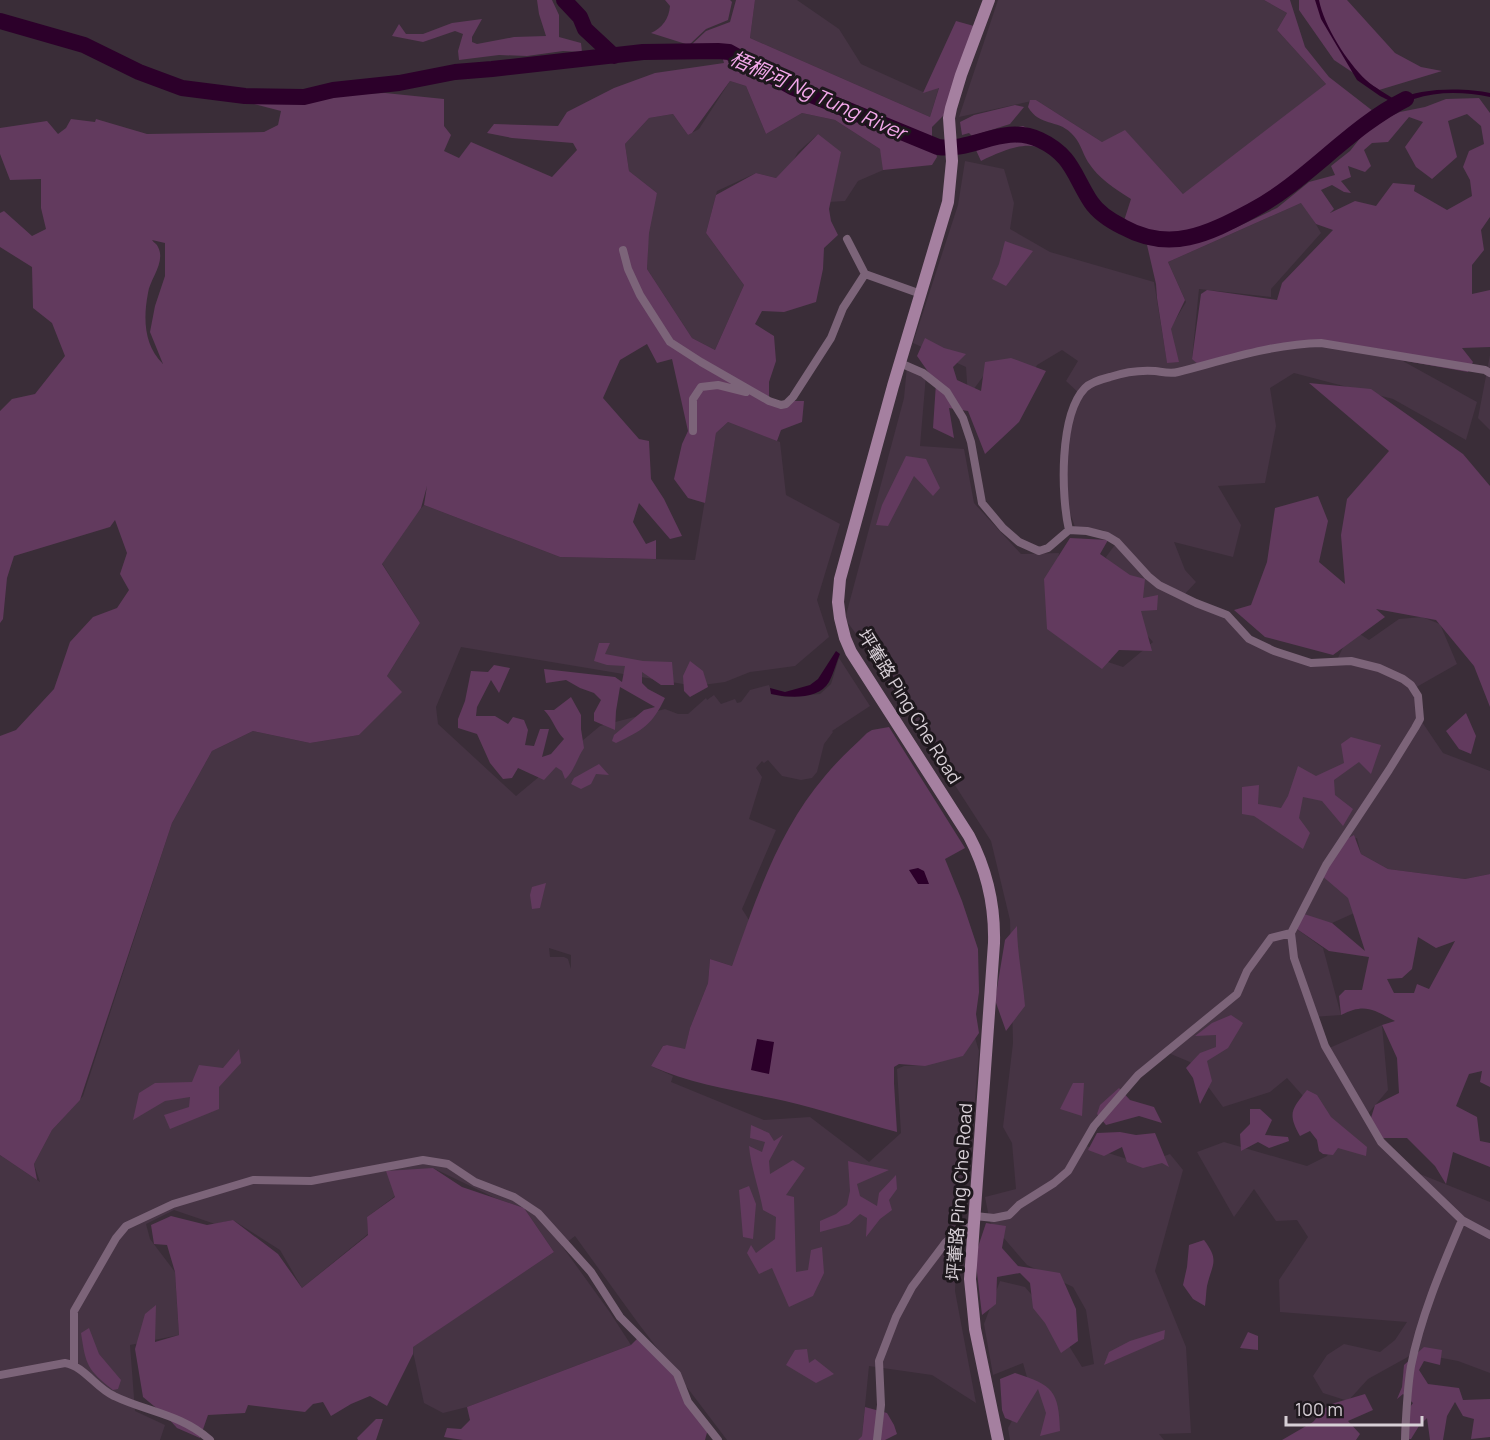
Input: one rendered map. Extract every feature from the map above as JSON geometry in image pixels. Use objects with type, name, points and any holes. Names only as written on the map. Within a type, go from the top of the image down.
[{"type":"street","name":"坪輋路 Ping Che Road","points":[[989,0],[951,108],[952,161],[948,202],[900,363],[843,569],[839,586],[839,609],[843,632],[852,652],[969,836],[980,858],[990,892],[994,918],[994,943],[970,1279],[975,1329],[998,1440]]},
{"type":"street","points":[[847,239],[865,274],[921,294]]},
{"type":"street","points":[[623,250],[628,269],[640,295],[670,342],[755,394],[776,404],[786,404],[793,397],[831,338],[843,308],[865,274]]},
{"type":"street","points":[[1069,530],[1062,490],[1067,431],[1084,390],[1090,384],[1132,371],[1172,373],[1243,354],[1300,343],[1321,343],[1485,370],[1490,373]]},
{"type":"street","points":[[900,363],[923,373],[947,392],[963,418],[971,442],[982,503],[1003,528],[1019,542],[1039,551],[1048,548],[1069,530],[1087,531],[1107,536],[1118,542],[1159,585],[1227,615],[1249,639],[1274,651],[1311,663],[1351,661],[1379,668],[1411,685],[1418,696],[1420,719],[1326,865],[1291,933],[1294,958],[1325,1046],[1381,1142],[1462,1220],[1490,1235]]},
{"type":"street","points":[[693,431],[693,399],[701,387],[718,384],[755,394]]},
{"type":"street","points":[[877,1440],[881,1405],[879,1361],[896,1317],[912,1287],[946,1242],[974,1220],[1009,1215],[1068,1171],[1094,1126],[1138,1075],[1237,994],[1247,970],[1271,938],[1291,933]]},
{"type":"street","points":[[74,1365],[74,1311],[116,1238],[126,1226],[173,1204],[246,1182],[311,1181],[423,1160],[448,1164],[475,1182],[514,1197],[538,1213],[591,1272],[620,1317],[677,1374],[688,1402],[718,1440]]},
{"type":"street","points":[[1405,1440],[1411,1366],[1424,1318],[1462,1220]]},
{"type":"street","points":[[0,1375],[65,1363],[74,1365],[114,1397],[169,1415],[202,1433],[210,1440]]},
{"type":"shaded area","points":[[537,0],[552,0],[559,15],[559,37],[581,43],[582,52],[563,51],[527,56],[499,55],[459,60],[458,51],[463,34],[455,31],[423,42],[392,36],[399,24],[406,34],[423,34],[452,23],[482,19],[472,37],[472,42],[477,44],[514,37],[546,36]]},
{"type":"shaded area","points":[[665,0],[730,0],[732,2],[728,20],[706,29],[689,45],[651,33],[662,26],[668,15],[670,6]]},
{"type":"shaded area","points":[[736,0],[755,0],[750,38],[930,117],[939,88],[923,93],[956,21],[981,28],[951,108],[932,127],[937,157],[932,165],[883,170],[880,149],[835,120],[802,113],[766,134],[746,86],[730,81],[692,133],[688,135],[673,114],[649,118],[625,144],[629,171],[657,193],[649,233],[647,269],[692,338],[715,350],[744,285],[706,233],[716,195],[756,173],[776,178],[818,134],[841,152],[829,209],[831,221],[838,235],[824,248],[823,269],[816,302],[784,312],[762,311],[755,324],[774,336],[776,361],[769,382],[769,401],[804,401],[802,422],[781,430],[777,441],[728,422],[716,433],[705,503],[688,498],[674,479],[682,444],[688,431],[672,359],[657,363],[647,344],[620,360],[603,398],[639,439],[649,441],[651,479],[664,499],[682,536],[670,539],[639,503],[633,522],[646,544],[656,540],[656,559],[560,557],[424,505],[427,486],[421,508],[382,564],[420,623],[387,676],[402,692],[359,735],[310,743],[253,731],[212,751],[172,823],[80,1100],[52,1130],[34,1164],[37,1180],[0,1155],[0,736],[16,730],[54,689],[70,642],[93,617],[117,608],[129,590],[120,574],[127,553],[115,520],[110,527],[14,556],[7,578],[3,619],[0,623],[0,411],[12,399],[35,394],[65,356],[52,323],[33,308],[32,267],[0,247],[0,213],[4,211],[32,236],[46,229],[41,208],[41,179],[10,180],[0,154],[0,128],[47,121],[58,134],[66,128],[71,119],[95,122],[96,119],[147,134],[264,132],[278,125],[281,111],[254,104],[255,90],[326,95],[385,93],[444,99],[444,126],[451,135],[444,151],[459,158],[471,142],[552,177],[577,150],[573,143],[512,138],[487,133],[494,124],[558,126],[567,112],[614,88],[655,73],[724,63],[720,49],[691,45],[706,31],[730,22]],"holes":[[[152,240],[165,243],[165,276],[155,306],[150,332],[163,364],[152,349],[146,331],[146,303],[160,259],[158,247]]]},
{"type":"shaded area","points":[[755,0],[797,0],[839,29],[861,64],[923,92],[939,87],[930,117],[750,38]]},
{"type":"shaded area","points":[[998,0],[1264,0],[1287,13],[1277,30],[1326,84],[1185,196],[1126,132],[1102,142],[1036,100],[959,117]]},
{"type":"shaded area","points":[[1264,0],[1290,0],[1305,47],[1329,77],[1378,115],[1282,193],[1220,227],[1192,237],[1165,240],[1137,234],[1122,227],[1131,199],[1107,183],[1097,173],[1071,133],[1060,126],[1038,118],[1028,107],[1030,100],[1036,100],[1102,142],[1125,130],[1183,194],[1326,84],[1277,30],[1287,13]]},
{"type":"shaded area","points":[[1299,0],[1347,0],[1395,53],[1421,67],[1442,71],[1379,90],[1334,60],[1299,10]]},
{"type":"shaded area","points":[[1315,0],[1319,0],[1331,32],[1351,64],[1370,83],[1397,101],[1417,93],[1442,90],[1480,91],[1490,93],[1490,97],[1461,93],[1432,95],[1388,109],[1394,103],[1357,80],[1321,19]]},
{"type":"shaded area","points":[[730,81],[746,86],[766,134],[802,113],[835,120],[880,149],[888,168],[858,181],[845,201],[828,202],[818,134],[798,152],[792,163],[776,178],[756,173],[717,191],[706,233],[744,285],[715,350],[692,338],[647,269],[649,216],[657,193],[629,171],[625,144],[649,118],[673,114],[688,135],[699,129]]},
{"type":"shaded area","points":[[1479,98],[1490,113],[1490,217],[1481,230],[1484,250],[1472,265],[1472,294],[1490,290],[1490,347],[1462,348],[1473,362],[1468,372],[1305,343],[1200,366],[1192,359],[1201,294],[1207,290],[1277,300],[1282,283],[1333,230],[1316,224],[1301,203],[1168,262],[1185,300],[1171,329],[1179,362],[1167,363],[1156,284],[1147,245],[1179,247],[1235,228],[1277,208],[1309,182],[1335,175],[1331,166],[1350,151],[1365,132],[1381,120],[1446,99]],"holes":[[[1467,114],[1481,126],[1484,144],[1469,151],[1463,167],[1470,180],[1472,196],[1447,210],[1414,191],[1415,185],[1393,183],[1376,206],[1355,201],[1330,213],[1334,209],[1321,190],[1332,185],[1351,193],[1341,181],[1351,177],[1348,166],[1365,172],[1371,166],[1364,150],[1372,143],[1388,142],[1409,117],[1423,122],[1405,147],[1416,167],[1432,179],[1457,157],[1448,121]]]},
{"type":"shaded area","points":[[1015,105],[1024,107],[1010,124],[972,136],[969,133],[962,135],[960,122],[974,115]]},
{"type":"shaded area","points":[[1023,126],[1060,150],[1068,158],[1086,187],[1077,190],[1058,160],[1038,147],[1014,148],[981,161],[975,148],[996,139],[1000,131]]},
{"type":"shaded area","points":[[965,161],[1004,169],[1014,203],[1010,229],[1050,252],[1154,282],[1167,362],[1170,329],[1186,302],[1168,262],[1303,202],[1321,233],[1271,289],[1271,297],[1199,289],[1192,359],[1316,343],[1401,360],[1477,402],[1466,440],[1393,399],[1294,373],[1270,388],[1276,426],[1265,483],[1218,486],[1241,525],[1233,557],[1174,542],[1185,570],[1196,582],[1183,596],[1227,615],[1245,635],[1307,662],[1336,662],[1346,641],[1360,634],[1369,640],[1399,619],[1422,617],[1440,624],[1457,664],[1413,689],[1420,719],[1443,753],[1490,771],[1490,874],[1465,879],[1388,869],[1361,854],[1357,838],[1341,842],[1361,910],[1332,923],[1303,916],[1294,927],[1323,948],[1341,1015],[1312,1017],[1327,1049],[1382,1025],[1388,1090],[1366,1116],[1410,1170],[1490,1202],[1490,1373],[1458,1361],[1415,1353],[1368,1379],[1348,1401],[1323,1393],[1313,1376],[1327,1355],[1344,1344],[1380,1352],[1395,1340],[1407,1322],[1280,1312],[1279,1280],[1308,1237],[1297,1220],[1276,1221],[1254,1189],[1234,1217],[1197,1152],[1224,1142],[1307,1166],[1327,1156],[1336,1133],[1287,1078],[1270,1092],[1223,1107],[1190,1062],[1166,1052],[1107,1110],[1083,1145],[1143,1164],[1170,1154],[1183,1170],[1155,1271],[1186,1347],[1191,1433],[1159,1434],[1164,1440],[1010,1440],[1008,1428],[1030,1388],[1023,1363],[993,1375],[984,1324],[1000,1281],[1025,1287],[1053,1320],[1082,1367],[1094,1364],[1086,1310],[1073,1287],[1027,1265],[990,1222],[985,1197],[1016,1189],[1012,1143],[1003,1127],[1013,1043],[1010,920],[991,841],[865,646],[845,619],[904,398],[907,366],[926,375],[920,446],[964,449],[974,503],[1021,554],[1059,553],[1048,620],[1090,656],[1123,667],[1153,642],[1129,615],[1106,557],[1117,542],[1103,530],[1075,527],[1062,490],[1067,422],[1081,395],[1066,381],[1078,361],[1062,350],[1037,365],[1030,379],[990,367],[968,397],[966,367],[913,343],[958,205]]},
{"type":"shaded area","points":[[1005,241],[1033,251],[1006,286],[992,279]]},
{"type":"shaded area","points":[[925,338],[944,348],[966,354],[953,367],[957,380],[981,391],[985,362],[1011,358],[1046,371],[1019,422],[985,454],[968,411],[949,408],[954,438],[933,428],[936,383],[917,356]]},
{"type":"shaded area","points":[[1490,355],[1490,430],[1478,418]]},
{"type":"shaded area","points":[[1309,383],[1371,389],[1463,454],[1490,486],[1490,707],[1474,666],[1436,620],[1376,609],[1385,617],[1333,655],[1265,637],[1234,610],[1251,605],[1267,562],[1275,508],[1318,496],[1328,521],[1319,562],[1345,584],[1341,535],[1347,499],[1389,451]]},
{"type":"shaded area","points":[[728,422],[780,442],[786,495],[840,524],[817,600],[829,637],[795,666],[750,672],[725,682],[695,686],[461,647],[436,707],[438,724],[516,796],[600,726],[665,709],[678,714],[688,714],[706,698],[707,700],[714,695],[721,704],[735,699],[737,703],[741,702],[750,690],[769,685],[772,694],[785,697],[820,694],[831,684],[839,658],[870,706],[832,731],[824,744],[817,772],[812,778],[801,780],[782,776],[768,760],[764,763],[762,761],[756,768],[762,777],[749,819],[776,830],[742,909],[749,920],[732,966],[710,959],[708,983],[690,1028],[685,1050],[663,1046],[651,1066],[673,1076],[671,1082],[764,1120],[810,1117],[869,1162],[901,1133],[897,1069],[962,1056],[975,1038],[979,1051],[957,1243],[955,1291],[976,1403],[932,1375],[869,1366],[862,1436],[858,1440],[727,1440],[575,1236],[562,1246],[631,1345],[467,1407],[443,1413],[424,1403],[412,1347],[554,1252],[524,1208],[495,1198],[433,1168],[367,1217],[368,1234],[302,1288],[280,1250],[233,1220],[215,1224],[174,1210],[146,1224],[150,1239],[175,1272],[179,1335],[130,1345],[135,1411],[165,1425],[160,1440],[0,1440],[0,1155],[40,1182],[34,1164],[52,1130],[83,1096],[172,823],[212,751],[253,731],[310,743],[359,735],[401,692],[387,676],[420,623],[378,557],[424,505],[560,557],[695,560],[716,433]],"holes":[[[549,948],[571,955],[571,969],[568,959],[550,957]]]},
{"type":"shaded area","points":[[906,456],[926,459],[940,488],[933,496],[914,476],[888,526],[876,525],[882,505]]},
{"type":"shaded area","points":[[1070,538],[1108,540],[1100,554],[1130,575],[1145,579],[1143,598],[1158,595],[1157,610],[1141,611],[1152,651],[1119,650],[1102,669],[1047,629],[1044,579]]},
{"type":"shaded area","points":[[599,643],[610,643],[605,654],[643,661],[672,662],[674,685],[661,685],[642,672],[642,683],[665,698],[656,715],[646,726],[616,743],[612,741],[614,735],[644,710],[655,707],[620,687],[615,730],[594,721],[594,713],[601,700],[594,693],[566,680],[546,683],[544,669],[615,677],[622,682],[625,666],[607,665],[594,661]]},
{"type":"shaded area","points":[[836,651],[840,654],[829,682],[818,692],[795,697],[771,694],[770,688],[785,692],[810,685],[818,679]]},
{"type":"shaded area","points":[[690,661],[703,671],[708,687],[690,697],[684,691],[683,676]]},
{"type":"shaded area","points":[[494,665],[510,668],[499,693],[491,680],[477,707],[476,716],[495,716],[508,724],[513,717],[524,720],[528,730],[525,745],[534,746],[540,729],[549,729],[542,757],[551,754],[564,739],[544,710],[554,710],[571,697],[581,715],[584,748],[571,773],[565,779],[562,771],[556,767],[544,780],[518,768],[512,778],[503,779],[490,763],[477,734],[458,728],[458,719],[465,701],[471,671],[488,672]]},
{"type":"shaded area","points":[[1466,713],[1476,736],[1471,754],[1459,749],[1446,731]]},
{"type":"shaded area","points":[[889,727],[965,848],[945,859],[978,949],[979,992],[976,1014],[979,1033],[963,1056],[925,1066],[899,1064],[894,1067],[897,1132],[799,1105],[700,1083],[651,1066],[663,1046],[685,1049],[690,1028],[708,983],[710,959],[732,966],[770,866],[808,797],[835,765],[867,733]]},
{"type":"shaded area","points":[[1351,737],[1381,745],[1371,774],[1359,762],[1334,780],[1335,795],[1353,809],[1343,826],[1322,801],[1303,797],[1299,818],[1310,833],[1303,849],[1254,816],[1242,814],[1242,787],[1259,785],[1258,804],[1281,808],[1288,796],[1298,766],[1316,776],[1344,763],[1341,744]]},
{"type":"shaded area","points":[[599,764],[609,775],[596,774],[591,784],[581,789],[571,784],[574,778]]},
{"type":"shaded area","points":[[1354,835],[1361,854],[1388,869],[1465,879],[1490,874],[1490,1087],[1480,1082],[1482,1071],[1469,1074],[1456,1106],[1477,1117],[1480,1141],[1490,1143],[1490,1167],[1453,1152],[1446,1184],[1435,1166],[1407,1138],[1378,1138],[1370,1121],[1375,1105],[1399,1093],[1397,1058],[1382,1025],[1395,1021],[1363,1008],[1341,1015],[1339,996],[1345,990],[1362,990],[1369,957],[1329,951],[1294,927],[1301,913],[1332,923],[1365,951],[1348,898],[1321,875],[1341,842]],"holes":[[[1418,937],[1436,948],[1455,941],[1429,989],[1417,984],[1414,993],[1394,993],[1387,979],[1402,978],[1412,969]]]},
{"type":"shaded area","points":[[918,868],[924,871],[929,884],[918,884],[909,870]]},
{"type":"shaded area","points":[[546,883],[540,908],[532,909],[530,895],[532,887]]},
{"type":"shaded area","points":[[1017,926],[1025,1006],[1006,1031],[995,1000],[1005,940]]},
{"type":"shaded area","points":[[1231,1015],[1243,1023],[1228,1048],[1207,1061],[1212,1081],[1200,1104],[1193,1078],[1186,1068],[1200,1053],[1216,1047],[1216,1035],[1195,1036],[1212,1023]]},
{"type":"shaded area","points":[[757,1039],[774,1042],[769,1074],[751,1070]]},
{"type":"shaded area","points":[[239,1049],[241,1063],[219,1087],[219,1109],[170,1129],[164,1115],[189,1107],[190,1097],[165,1101],[133,1120],[139,1093],[155,1083],[192,1082],[199,1065],[223,1068]]},
{"type":"shaded area","points":[[1073,1083],[1084,1083],[1082,1116],[1060,1109]]},
{"type":"shaded area","points":[[1119,1088],[1130,1100],[1154,1107],[1162,1123],[1139,1116],[1106,1125],[1097,1114],[1100,1105]]},
{"type":"shaded area","points":[[1307,1090],[1317,1095],[1331,1117],[1367,1147],[1366,1156],[1338,1148],[1333,1155],[1323,1154],[1319,1151],[1317,1140],[1310,1131],[1300,1136],[1294,1122],[1293,1112]]},
{"type":"shaded area","points":[[1250,1109],[1260,1109],[1272,1120],[1265,1135],[1288,1137],[1289,1141],[1269,1148],[1258,1142],[1241,1151],[1240,1134],[1250,1124]]},
{"type":"shaded area","points":[[751,1125],[769,1133],[774,1141],[783,1135],[769,1161],[770,1174],[793,1160],[805,1168],[786,1195],[794,1197],[796,1272],[808,1270],[811,1250],[822,1247],[824,1273],[813,1296],[789,1307],[772,1268],[759,1274],[747,1253],[751,1245],[756,1253],[775,1239],[776,1217],[763,1210],[749,1146],[762,1152],[765,1142],[750,1138]]},
{"type":"shaded area","points":[[1120,1132],[1136,1135],[1155,1133],[1169,1167],[1162,1163],[1143,1168],[1127,1162],[1122,1147],[1104,1156],[1088,1150],[1097,1133]]},
{"type":"shaded area","points":[[848,1161],[889,1170],[857,1184],[860,1196],[877,1206],[879,1193],[896,1175],[897,1189],[889,1200],[892,1210],[880,1219],[866,1237],[867,1218],[860,1214],[849,1224],[820,1232],[820,1221],[836,1214],[847,1205],[850,1191]]},
{"type":"shaded area","points":[[433,1168],[462,1187],[524,1208],[554,1252],[413,1347],[413,1354],[387,1406],[370,1396],[331,1416],[323,1402],[313,1404],[305,1412],[248,1405],[245,1413],[208,1415],[200,1438],[177,1428],[143,1397],[135,1349],[145,1314],[156,1305],[155,1342],[179,1335],[175,1272],[167,1245],[154,1244],[151,1225],[171,1216],[207,1225],[233,1220],[278,1254],[302,1288],[368,1235],[367,1217],[395,1197],[386,1171]]},
{"type":"shaded area","points":[[749,1186],[756,1204],[753,1239],[743,1237],[739,1190]]},
{"type":"shaded area","points":[[986,1223],[1006,1226],[1002,1248],[1018,1266],[1060,1273],[1076,1309],[1078,1341],[1061,1353],[1045,1323],[1033,1308],[1030,1283],[1020,1273],[997,1277],[996,1304],[982,1315],[975,1256]]},
{"type":"shaded area","points":[[1204,1240],[1213,1258],[1205,1306],[1193,1299],[1183,1285],[1189,1245]]},
{"type":"shaded area","points":[[89,1328],[99,1354],[121,1380],[118,1389],[113,1390],[98,1377],[86,1360],[81,1333]]},
{"type":"shaded area","points":[[1165,1330],[1164,1339],[1104,1365],[1109,1352],[1130,1341]]},
{"type":"shaded area","points":[[1248,1332],[1258,1336],[1258,1350],[1240,1348]]},
{"type":"shaded area","points":[[639,1337],[671,1368],[708,1429],[705,1440],[463,1440],[444,1437],[447,1428],[461,1429],[470,1420],[467,1407],[631,1345]]},
{"type":"shaded area","points":[[1424,1347],[1442,1350],[1440,1365],[1424,1361],[1419,1370],[1428,1384],[1459,1388],[1463,1400],[1490,1399],[1490,1437],[1471,1439],[1474,1419],[1463,1416],[1455,1402],[1447,1416],[1443,1440],[1430,1440],[1427,1418],[1411,1439],[1401,1440],[1402,1418],[1413,1403],[1403,1394],[1397,1399],[1402,1387],[1404,1365]]},
{"type":"shaded area","points":[[807,1349],[809,1363],[815,1359],[834,1374],[816,1383],[786,1365],[795,1350]]},
{"type":"shaded area","points":[[1015,1373],[1038,1381],[1051,1391],[1058,1406],[1060,1431],[1040,1436],[1046,1413],[1038,1389],[1017,1423],[1005,1418],[1002,1410],[1000,1379]]},
{"type":"shaded area","points":[[1365,1394],[1373,1410],[1348,1421],[1360,1434],[1356,1440],[1282,1440],[1313,1422],[1328,1405]]},
{"type":"shaded area","points":[[865,1407],[887,1413],[897,1434],[885,1440],[858,1440],[862,1436]]},
{"type":"shaded area","points":[[376,1419],[383,1419],[376,1440],[358,1440],[357,1438]]},
{"type":"waterway","points":[[564,0],[580,17],[585,29],[614,56]]},
{"type":"waterway","name":"梧桐河 Ng Tung River","points":[[0,21],[84,45],[139,72],[182,88],[245,96],[304,97],[333,90],[399,83],[455,72],[643,52],[729,52],[792,87],[938,147],[964,146],[1001,136],[1014,135],[1040,140],[1066,159],[1091,202],[1101,214],[1140,235],[1157,239],[1173,239],[1204,233],[1251,211],[1291,185],[1365,125],[1406,99]]}]
